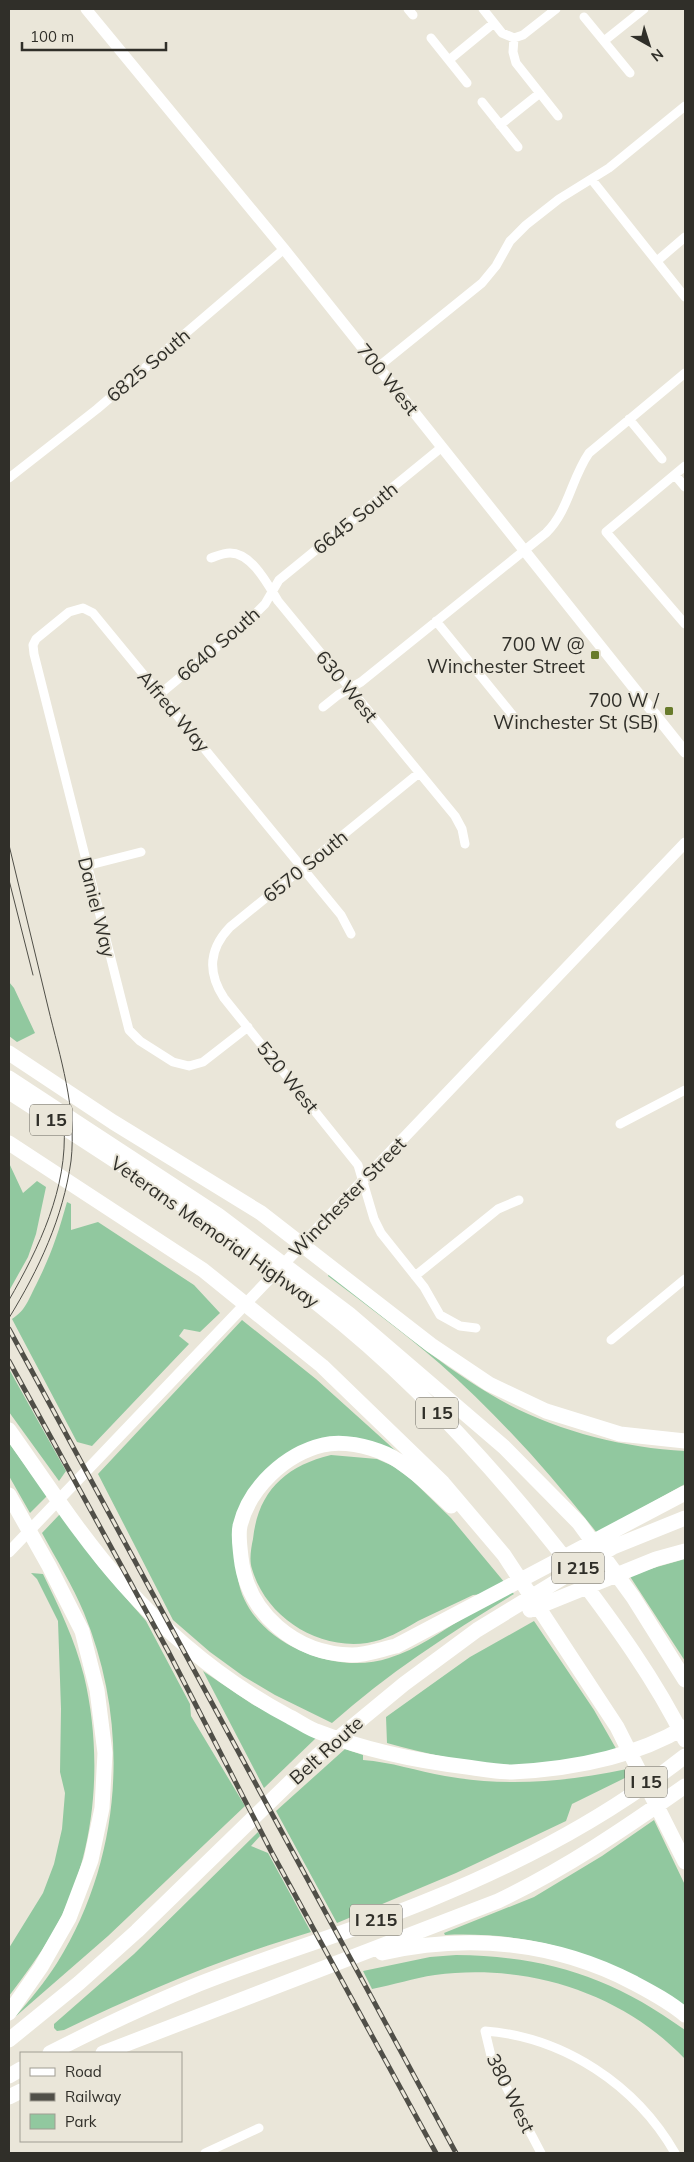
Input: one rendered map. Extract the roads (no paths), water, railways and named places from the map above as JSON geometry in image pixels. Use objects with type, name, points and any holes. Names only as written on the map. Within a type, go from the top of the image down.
[{"type":"highway","points":[[9,1054],[113,1122],[261,1213],[431,1345],[489,1384],[546,1410],[620,1434],[685,1440]]},
{"type":"highway","points":[[9,1078],[76,1122],[235,1234]]},
{"type":"highway","name":"Veterans Memorial Highway","points":[[9,1092],[235,1234],[324,1301],[482,1459],[543,1530],[601,1606],[668,1705],[685,1740]]},
{"type":"highway","name":"Veterans Memorial Highway","points":[[9,1143],[202,1270],[322,1366],[443,1483],[504,1555],[617,1727],[685,1862]]},
{"type":"highway","points":[[324,1301],[504,1447],[579,1523],[633,1597],[685,1680]]},
{"type":"highway","points":[[9,1430],[124,1585],[190,1649],[266,1705],[318,1732],[382,1750],[452,1765],[510,1772],[571,1765],[618,1756],[673,1735],[685,1727]]},
{"type":"highway","points":[[504,1555],[428,1485],[387,1454],[351,1444],[323,1444],[295,1457],[274,1471],[253,1495],[240,1527],[243,1575],[254,1600],[269,1620],[289,1638],[318,1650],[353,1655],[396,1646],[685,1493]]},
{"type":"highway","points":[[9,1495],[49,1566],[82,1631],[97,1690],[105,1753],[102,1808],[91,1860],[69,1918],[41,1967],[9,2013]]},
{"type":"highway","name":"Belt Route","points":[[9,2040],[79,1983],[137,1931],[318,1755],[397,1689],[477,1630],[613,1547],[685,1518]]},
{"type":"highway","points":[[477,1630],[656,1559],[685,1551]]},
{"type":"highway","name":"I 215","points":[[52,2052],[125,2016],[195,1986],[427,1901],[486,1876],[545,1847],[604,1813],[685,1756]]},
{"type":"highway","points":[[105,2052],[462,1916],[545,1878],[613,1837],[685,1786]]},
{"type":"highway","points":[[271,1988],[383,1953],[416,1945],[464,1941],[522,1946],[569,1955],[612,1971],[685,2015]]},
{"type":"highway","points":[[9,2076],[20,2070]]},
{"type":"main road","name":"700 West","points":[[86,9],[284,249],[685,752]]},
{"type":"main road","name":"Winchester Street","points":[[9,1552],[685,843]]},
{"type":"street","points":[[483,9],[505,35],[514,38],[523,35],[556,9]]},
{"type":"street","points":[[604,42],[640,10]]},
{"type":"street","points":[[584,16],[630,74]]},
{"type":"street","points":[[449,60],[494,23]]},
{"type":"street","points":[[431,38],[467,82]]},
{"type":"street","points":[[514,38],[514,60],[558,116]]},
{"type":"street","points":[[500,125],[540,93]]},
{"type":"street","points":[[482,102],[518,147]]},
{"type":"street","points":[[378,367],[482,283],[492,272],[510,241],[520,230],[559,199],[592,180],[616,163],[685,106]]},
{"type":"street","points":[[592,180],[685,296]]},
{"type":"street","points":[[657,260],[685,237]]},
{"type":"street","name":"6825 South","points":[[9,478],[97,409],[284,249]]},
{"type":"street","points":[[324,707],[546,533],[560,516],[579,468],[589,453],[685,373]]},
{"type":"street","points":[[629,419],[662,459]]},
{"type":"street","name":"6645 South","points":[[272,591],[279,580],[442,447]]},
{"type":"street","points":[[685,466],[606,532],[685,624]]},
{"type":"street","points":[[675,475],[685,487]]},
{"type":"street","name":"630 West","points":[[211,558],[230,553],[242,556],[252,565],[349,689],[459,822],[465,844]]},
{"type":"street","name":"6640 South","points":[[160,694],[250,620],[265,604],[272,591]]},
{"type":"street","name":"Alfred Way","points":[[33,645],[38,637],[69,612],[79,608],[86,608],[95,616],[341,915],[351,934]]},
{"type":"street","points":[[436,621],[519,723]]},
{"type":"street","name":"Daniel Way","points":[[33,645],[124,1019],[132,1034],[173,1062],[189,1066],[203,1062],[248,1027]]},
{"type":"street","name":"6570 South","points":[[212,973],[212,958],[220,938],[302,868],[419,773]]},
{"type":"street","points":[[86,866],[141,852]]},
{"type":"street","name":"520 West","points":[[212,973],[216,987],[358,1165],[362,1182],[381,1233],[424,1286],[440,1315],[460,1326],[476,1328]]},
{"type":"street","points":[[620,1124],[685,1090]]},
{"type":"street","points":[[415,1276],[498,1209],[519,1200]]},
{"type":"street","points":[[611,1340],[685,1279]]},
{"type":"street","name":"380 West","points":[[541,2153],[492,2060],[485,2031],[521,2036],[558,2049],[595,2068],[624,2090],[644,2109],[658,2125],[675,2153]]},
{"type":"street","points":[[204,2153],[259,2128]]},
{"type":"tram line","points":[[9,845],[62,1064],[72,1122],[71,1161],[56,1223],[40,1262],[9,1318]]},
{"type":"tram line","points":[[9,880],[33,975]]},
{"type":"tram line","points":[[9,1300],[41,1238],[56,1195],[64,1149],[64,1126]]},
{"type":"railway","points":[[9,1329],[456,2153]]},
{"type":"railway","points":[[9,1361],[168,1651],[271,1851],[436,2153]]},
{"type":"place","name":"700 W @ Winchester Street","points":[[595,655]]},
{"type":"place","name":"700 W / Winchester St (SB)","points":[[669,711]]}]
